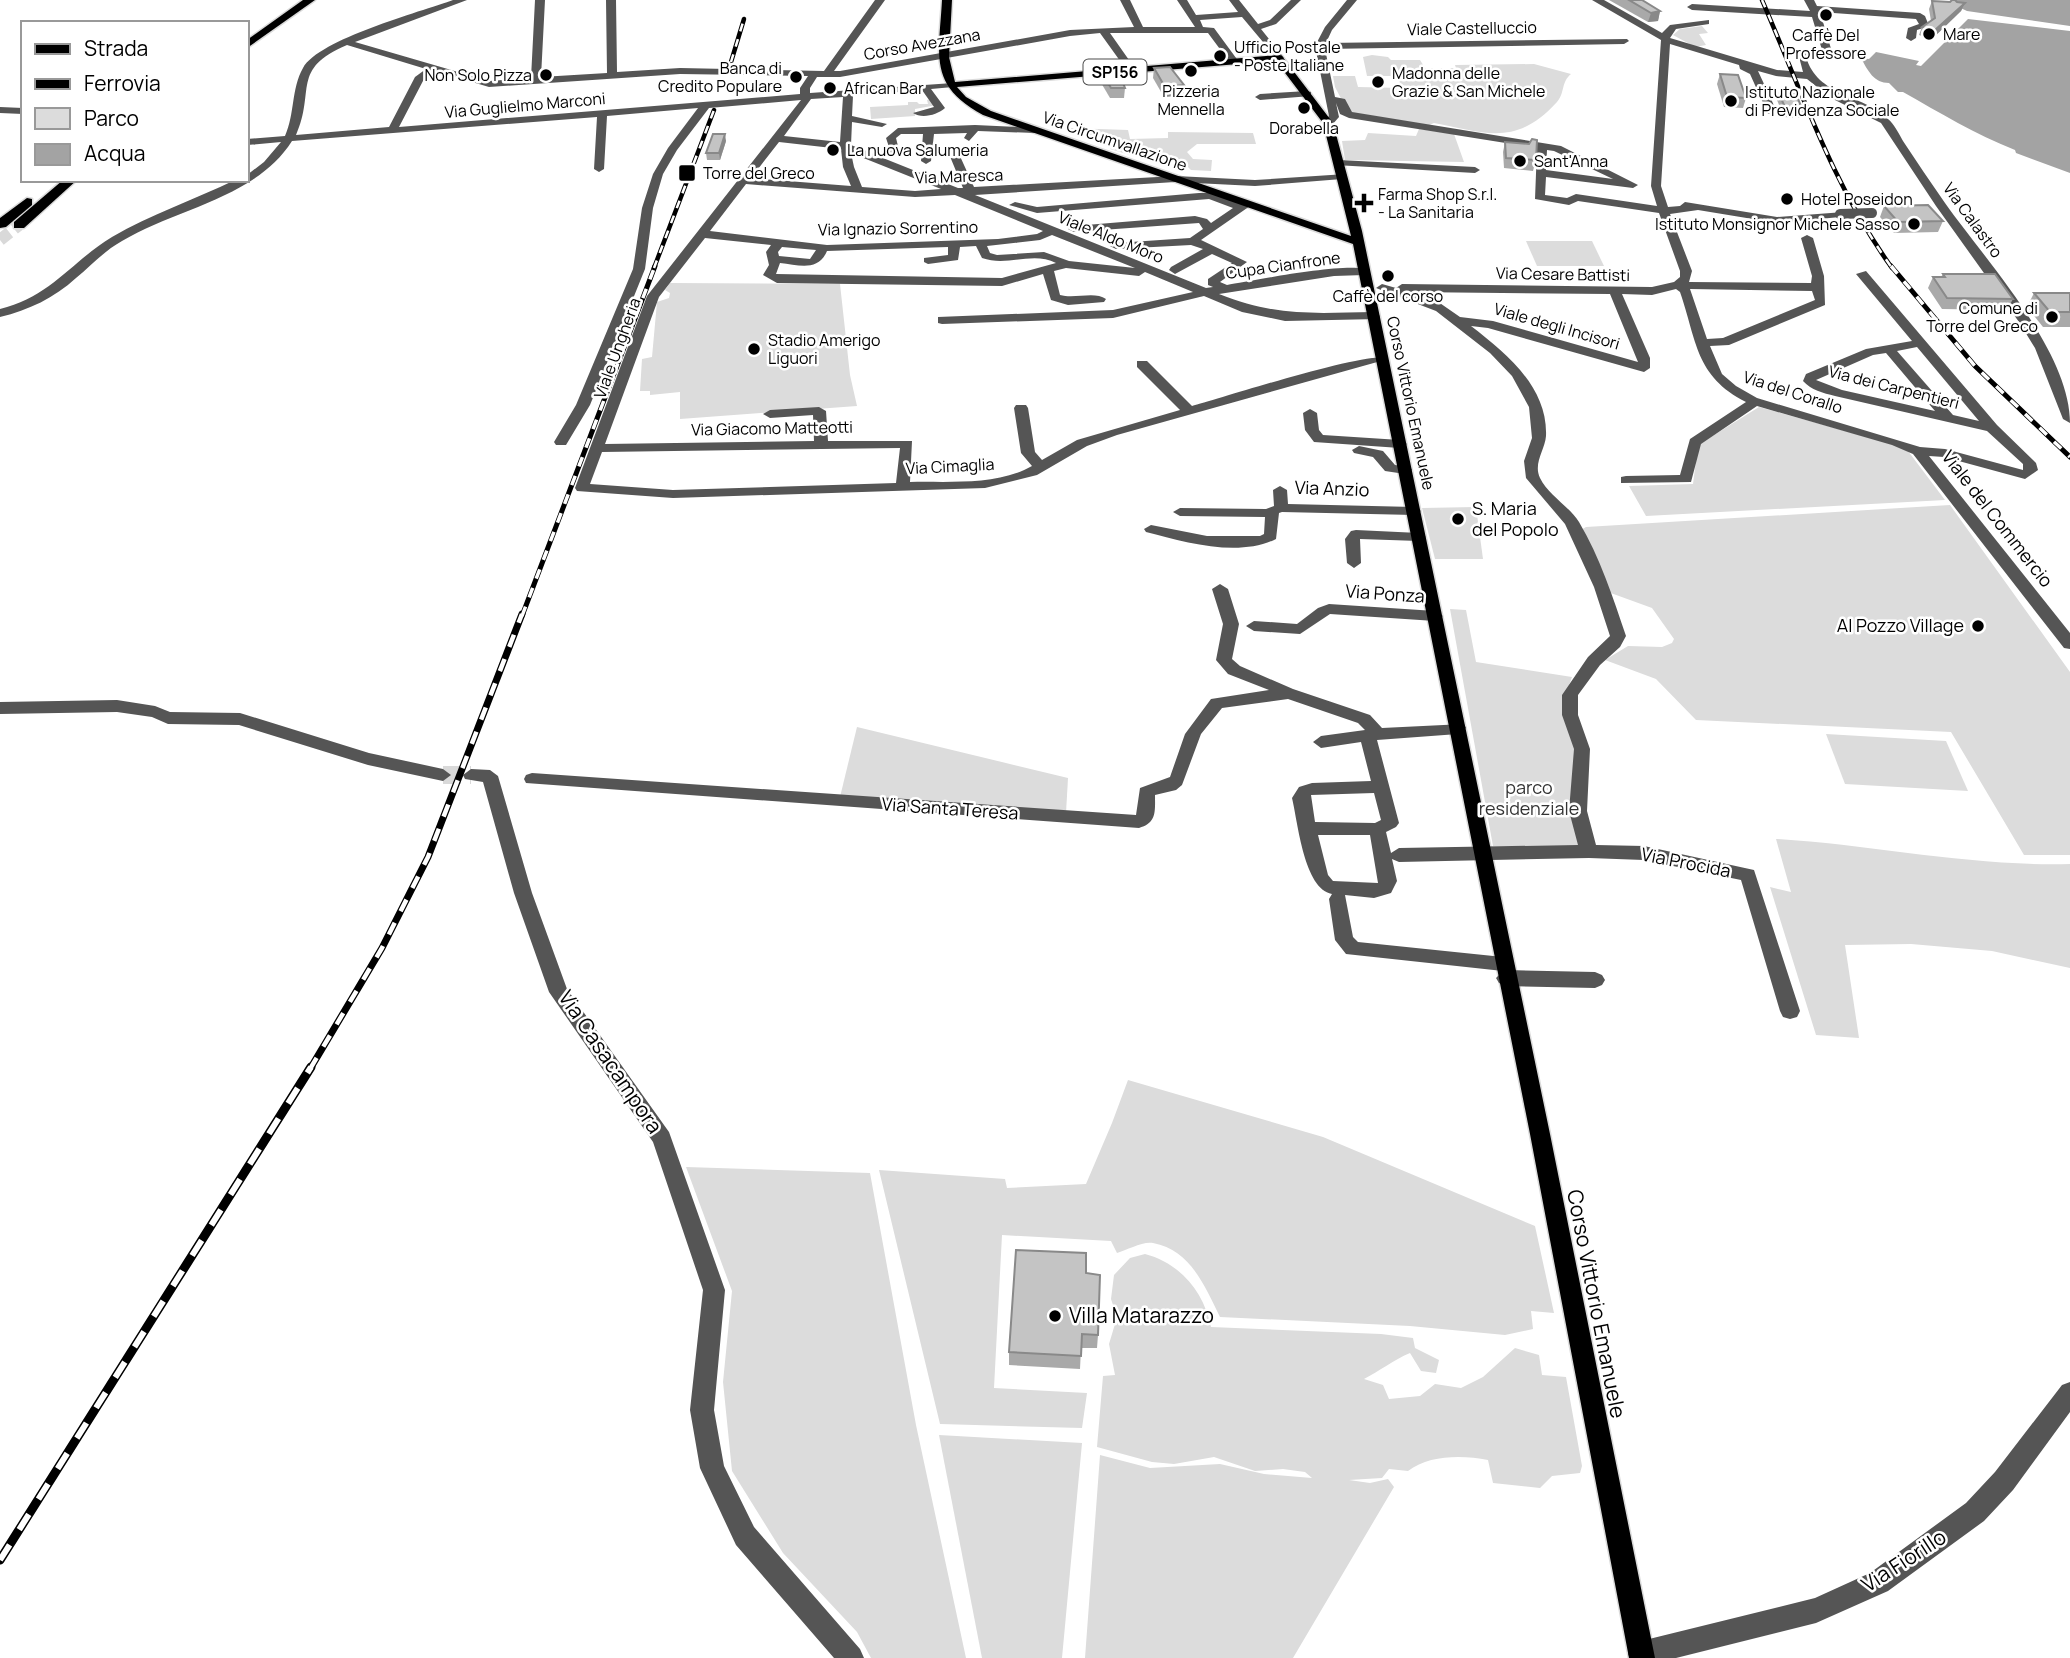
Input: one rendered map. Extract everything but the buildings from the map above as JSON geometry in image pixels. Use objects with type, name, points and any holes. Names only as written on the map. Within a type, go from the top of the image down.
[{"type":"highway","points":[[248,33],[295,0]]},
{"type":"highway","points":[[248,44],[310,0]]},
{"type":"highway","points":[[1,224],[51,182]]},
{"type":"highway","points":[[19,225],[69,182]]},
{"type":"main road","points":[[947,0],[944,57],[950,85]]},
{"type":"main road","name":"SP156","points":[[950,85],[1279,58]]},
{"type":"main road","name":"Corso Vittorio Emanuele","points":[[1279,58],[1328,122],[1358,242],[1540,1133],[1642,1656]]},
{"type":"main road","name":"Via Circumvallazione","points":[[950,85],[984,111],[1244,205],[1358,242]]},
{"type":"street","points":[[248,177],[275,157],[294,128],[299,92],[314,58],[346,42],[462,0]]},
{"type":"street","points":[[536,81],[540,0]]},
{"type":"street","points":[[611,0],[612,75]]},
{"type":"street","points":[[827,74],[880,0]]},
{"type":"street","points":[[1125,0],[1140,30]]},
{"type":"street","points":[[1182,0],[1201,29],[1211,30],[1234,62]]},
{"type":"street","points":[[1234,0],[1279,58]]},
{"type":"street","points":[[1256,28],[1273,22],[1296,0]]},
{"type":"street","points":[[1328,122],[1334,117],[1320,46],[1328,29],[1352,0]]},
{"type":"street","points":[[1597,0],[1666,43],[1756,76],[1772,112]]},
{"type":"street","points":[[1678,285],[1686,278],[1686,271],[1670,232],[1658,191],[1667,31],[1673,27],[1706,22],[1691,6]]},
{"type":"street","points":[[1691,6],[1814,11],[1898,24],[1912,33]]},
{"type":"street","points":[[1691,6],[1765,15]]},
{"type":"street","points":[[1666,43],[1776,73],[1807,76],[1801,55],[1827,52],[1814,11]]},
{"type":"street","points":[[1194,18],[1244,14]]},
{"type":"street","name":"Corso Avezzana","points":[[346,42],[489,84],[691,71],[814,74],[857,72],[1039,38],[1103,30],[1201,29]]},
{"type":"street","points":[[1103,30],[1131,70]]},
{"type":"street","name":"Viale Castelluccio","points":[[1320,46],[1625,41]]},
{"type":"street","points":[[391,131],[420,77],[434,68]]},
{"type":"street","name":"Viale Ungheria","points":[[582,488],[634,354],[653,296],[779,139],[806,101],[805,88],[814,74]]},
{"type":"street","name":"Via Calastro","points":[[1807,76],[1822,89],[1872,111],[1885,121],[1932,207],[1951,218],[2031,330],[2070,419]]},
{"type":"street","name":"SP156","points":[[805,97],[950,85]]},
{"type":"street","points":[[1260,97],[1326,85]]},
{"type":"street","points":[[918,113],[932,112],[940,108],[925,88]]},
{"type":"street","points":[[848,94],[844,146],[847,164],[859,190]]},
{"type":"street","name":"Via Guglielmo Marconi","points":[[248,142],[805,97]]},
{"type":"street","points":[[1329,99],[1341,102],[1344,112],[1557,148],[1633,185]]},
{"type":"street","points":[[561,442],[583,405],[639,268],[644,253],[649,198],[664,163],[705,106]]},
{"type":"street","points":[[0,110],[21,111]]},
{"type":"street","points":[[598,169],[602,114]]},
{"type":"street","points":[[848,118],[882,124]]},
{"type":"street","points":[[874,158],[895,148],[891,138],[895,132],[929,129],[1035,130]]},
{"type":"street","points":[[926,160],[929,129]]},
{"type":"street","points":[[967,142],[972,130]]},
{"type":"street","name":"Viale Aldo Moro","points":[[779,139],[844,146],[1170,273],[1247,309],[1285,317],[1374,316]]},
{"type":"street","points":[[1542,145],[1539,197],[1569,202],[1576,197],[1665,211],[1694,208],[1777,219],[1885,212]]},
{"type":"street","points":[[954,154],[967,193]]},
{"type":"street","points":[[1339,163],[1475,170]]},
{"type":"street","points":[[1541,173],[1633,185],[1658,191],[1694,208]]},
{"type":"street","name":"Via Maresca","points":[[744,181],[915,194],[1178,180],[1255,183],[1342,176]]},
{"type":"street","points":[[0,313],[36,302],[62,286],[98,252],[144,225],[238,182]]},
{"type":"street","points":[[1003,191],[1005,198],[1020,207],[1047,210],[1206,196],[1244,205]]},
{"type":"street","points":[[1128,202],[1150,223]]},
{"type":"street","points":[[1193,241],[1244,205]]},
{"type":"street","points":[[1047,210],[1053,226]]},
{"type":"street","points":[[1074,229],[1092,232],[1195,219],[1203,221],[1209,228]]},
{"type":"street","name":"Via Ignazio Sorrentino","points":[[702,234],[823,247],[980,242],[1040,237],[1053,226]]},
{"type":"street","points":[[1704,343],[1725,342],[1821,302],[1817,287],[1818,276],[1808,238]]},
{"type":"street","points":[[1116,246],[1193,241],[1242,263],[1213,281],[1214,284],[1227,288],[1250,277]]},
{"type":"street","points":[[780,242],[772,252],[775,265],[769,275],[777,279],[1002,282],[1066,264]]},
{"type":"street","points":[[980,242],[983,252],[992,258],[1041,254],[1066,264],[1170,273],[1212,248]]},
{"type":"street","points":[[928,260],[954,258],[954,243]]},
{"type":"street","points":[[773,259],[812,263],[818,259],[823,247]]},
{"type":"street","points":[[1048,270],[1055,297],[1068,301],[1100,299]]},
{"type":"street","name":"Cupa Cianfrone","points":[[942,320],[1113,314],[1206,292],[1334,272],[1364,271]]},
{"type":"street","points":[[1864,276],[1920,343]]},
{"type":"street","name":"Via Cesare Battisti","points":[[1367,289],[1652,291],[1678,285],[1817,287]]},
{"type":"street","name":"Via del Corallo","points":[[1678,285],[1685,290],[1711,366],[1731,391],[1755,402],[1891,440],[1918,451]]},
{"type":"street","points":[[1382,288],[1430,302],[1460,321],[1517,374],[1535,407],[1539,438],[1531,471],[1533,478],[1572,523],[1602,587],[1618,636],[1594,661],[1570,695],[1570,715],[1582,749],[1578,811],[1589,851]]},
{"type":"street","name":"Viale degli Incisori","points":[[1460,321],[1489,324],[1644,368],[1644,358],[1615,291]]},
{"type":"street","name":"Via dei Carpentieri","points":[[1918,451],[1945,453],[2025,475],[2030,474],[2029,463],[1992,428],[1920,343],[1888,348],[1844,361],[1811,377],[1809,381],[1821,388],[1992,428]]},
{"type":"street","points":[[1888,348],[1949,419]]},
{"type":"street","name":"Via Cimaglia","points":[[582,488],[673,494],[985,484],[1016,478],[1082,443],[1354,363],[1382,359]]},
{"type":"street","points":[[1142,364],[1189,411]]},
{"type":"street","points":[[1626,480],[1686,479],[1695,442],[1755,402]]},
{"type":"street","points":[[1021,408],[1028,453],[1041,467]]},
{"type":"street","points":[[771,414],[819,411],[821,445]]},
{"type":"street","points":[[1310,413],[1312,430],[1319,439],[1400,444]]},
{"type":"street","name":"Via Giacomo Matteotti","points":[[596,448],[907,444],[903,486]]},
{"type":"street","points":[[1324,447],[1378,454],[1387,468],[1405,471]]},
{"type":"street","name":"Viale del Commercio","points":[[1918,451],[2070,644]]},
{"type":"street","points":[[1151,529],[1188,538],[1256,542],[1271,536],[1280,490]]},
{"type":"street","name":"Via Anzio","points":[[1180,512],[1414,511]]},
{"type":"street","points":[[1354,563],[1352,539],[1356,534],[1419,537]]},
{"type":"street","name":"Via Santa Teresa","points":[[1220,589],[1231,624],[1224,654],[1228,666],[1289,693],[1364,719],[1372,734]]},
{"type":"street","name":"Via Ponza","points":[[1254,626],[1300,629],[1329,609],[1435,617]]},
{"type":"street","name":"Via Santa Teresa","points":[[531,779],[1139,822],[1146,818],[1146,792],[1175,783],[1185,762],[1191,738],[1217,703],[1289,693]]},
{"type":"street","points":[[0,708],[117,706],[155,712],[168,718],[240,719],[368,759],[443,775]]},
{"type":"street","points":[[1321,742],[1372,734],[1458,728]]},
{"type":"street","points":[[1307,828],[1377,829],[1390,823],[1372,734]]},
{"type":"street","name":"Via Casacampora","points":[[471,775],[490,776],[523,893],[559,992],[662,1138],[715,1290],[702,1410],[712,1468],[745,1536],[851,1658]]},
{"type":"street","points":[[1377,829],[1388,885],[1374,891],[1331,888],[1323,883],[1301,798],[1305,791],[1382,787]]},
{"type":"street","name":"Via Procida","points":[[1399,855],[1589,851],[1644,853],[1748,875],[1790,1011]]},
{"type":"street","points":[[1338,899],[1344,940],[1353,949],[1505,971],[1595,980]]},
{"type":"street","name":"Via Fiorillo","points":[[1642,1656],[1816,1610],[1879,1582],[1975,1512],[2004,1481],[2070,1393]]},
{"type":"green space","points":[[1702,26],[1708,33],[1699,34],[1706,45],[1695,47],[1673,35],[1680,29]]},
{"type":"green space","points":[[1363,57],[1388,57],[1391,60],[1420,60],[1425,68],[1534,64],[1571,74],[1557,102],[1528,126],[1514,131],[1485,133],[1434,123],[1429,125],[1348,112],[1335,87],[1333,76],[1355,76],[1358,87],[1401,88],[1398,76],[1367,76]]},
{"type":"green space","points":[[930,99],[937,105],[915,109],[915,116],[871,119],[870,107],[908,105],[908,102],[928,104],[927,100]]},
{"type":"green space","points":[[1419,129],[1454,134],[1464,162],[1345,160],[1342,141],[1365,140],[1368,133],[1416,136]]},
{"type":"green space","points":[[1066,130],[1128,130],[1130,139],[1168,138],[1168,132],[1253,133],[1256,144],[1197,144],[1187,152],[1193,159],[1212,160],[1211,171],[1191,170],[1180,159],[1174,163],[1138,151],[1130,155],[1110,149],[1116,145]]},
{"type":"green space","points":[[1526,241],[1592,241],[1604,266],[1537,266]]},
{"type":"green space","name":"Stadio Amerigo Liguori","points":[[670,283],[840,284],[850,375],[857,406],[680,419],[680,392],[650,395],[650,391],[640,391],[642,359],[652,357],[657,302],[669,298],[670,293],[665,290]]},
{"type":"green space","points":[[1759,407],[1892,444],[1908,451],[1945,500],[1646,516],[1629,486],[1693,484],[1698,445]]},
{"type":"green space","points":[[1950,505],[2070,672],[2070,855],[2024,855],[1951,732],[1696,720],[1656,679],[1605,660],[1628,646],[1662,647],[1672,643],[1674,639],[1652,608],[1608,592],[1581,530],[1586,527]]},
{"type":"green space","points":[[1476,507],[1483,559],[1435,559],[1422,508]]},
{"type":"green space","name":"parco residenziale","points":[[1450,609],[1466,610],[1476,662],[1572,677],[1565,696],[1579,747],[1580,847],[1493,846]]},
{"type":"green space","points":[[857,727],[1068,778],[1066,813],[840,797]]},
{"type":"green space","points":[[1826,734],[1946,741],[1968,791],[1845,784]]},
{"type":"green space","points":[[1776,839],[1960,859],[2070,864],[2070,968],[1992,951],[1911,944],[1845,945],[1859,1038],[1816,1035],[1770,887],[1791,892]]},
{"type":"green space","points":[[1128,1080],[1323,1137],[1535,1226],[1554,1313],[1531,1311],[1533,1329],[1505,1335],[1410,1326],[1220,1317],[1195,1271],[1177,1253],[1166,1247],[1153,1243],[1140,1244],[1117,1253],[1111,1241],[1002,1235],[994,1388],[1087,1393],[1082,1428],[940,1424],[879,1170],[1005,1179],[1007,1188],[1086,1184]]},
{"type":"green space","points":[[686,1167],[870,1173],[916,1425],[966,1658],[871,1658],[857,1632],[783,1553],[732,1471],[723,1382],[732,1291]]},
{"type":"green space","points":[[1145,1254],[1169,1264],[1188,1281],[1203,1302],[1211,1327],[1381,1334],[1413,1338],[1415,1348],[1439,1360],[1436,1373],[1421,1371],[1410,1353],[1364,1379],[1383,1385],[1389,1399],[1420,1396],[1435,1384],[1461,1388],[1483,1377],[1515,1348],[1539,1355],[1542,1375],[1566,1377],[1582,1466],[1580,1473],[1552,1476],[1540,1488],[1493,1483],[1488,1460],[1457,1457],[1436,1459],[1408,1471],[1389,1469],[1382,1478],[1349,1480],[1370,1483],[1388,1479],[1394,1487],[1293,1658],[1085,1658],[1100,1455],[1150,1468],[1220,1464],[1264,1474],[1312,1478],[1305,1472],[1283,1469],[1255,1471],[1214,1457],[1174,1464],[1152,1462],[1097,1447],[1103,1376],[1115,1375],[1109,1344],[1115,1324],[1111,1299],[1114,1275],[1130,1258]]},
{"type":"green space","points":[[939,1435],[1082,1443],[1062,1658],[982,1658]]},
{"type":"water","points":[[1954,0],[2070,0],[2070,26],[1967,11],[1952,4]]},
{"type":"water","points":[[1968,19],[2070,31],[2070,173],[2016,153],[2015,150],[1903,92],[1898,92],[1889,83],[1875,79],[1861,58],[1869,59],[1876,52],[1919,61],[1916,65],[1921,66]]},
{"type":"tunnel","points":[[0,240],[19,225]]},
{"type":"tunnel","points":[[443,775],[471,775]]},
{"type":"railway","points":[[1762,0],[1835,171],[1871,237],[1892,268]]},
{"type":"railway","points":[[731,62],[744,19]]},
{"type":"railway","points":[[654,268],[714,110]]},
{"type":"railway","points":[[522,616],[655,266]]},
{"type":"railway","points":[[1891,266],[1975,366],[2070,457]]},
{"type":"railway","points":[[310,1069],[382,948],[428,857],[522,614]]},
{"type":"railway","points":[[0,1560],[311,1067]]},
{"type":"place","name":"Caffè Del Professore","points":[[1826,15]]},
{"type":"place","name":"Mare","points":[[1929,34]]},
{"type":"place","name":"Ufficio Postale - Poste Italiane","points":[[1220,56]]},
{"type":"place","name":"Pizzeria Mennella","points":[[1191,71]]},
{"type":"place","name":"Non Solo Pizza","points":[[546,75]]},
{"type":"place","name":"Banca di Credito Populare","points":[[796,77]]},
{"type":"place","name":"Madonna delle Grazie & San Michele","points":[[1378,82]]},
{"type":"place","name":"African Bar","points":[[830,88]]},
{"type":"place","name":"Istituto Nazionale di Previdenza Sociale","points":[[1731,101]]},
{"type":"place","name":"Dorabella","points":[[1304,108]]},
{"type":"place","name":"La nuova Salumeria","points":[[833,150]]},
{"type":"place","name":"Sant'Anna","points":[[1520,161]]},
{"type":"place","name":"Torre del Greco","points":[[687,173]]},
{"type":"place","name":"Hotel Poseidon","points":[[1787,199]]},
{"type":"place","name":"Farma Shop S.r.l. - La Sanitaria","points":[[1364,203]]},
{"type":"place","name":"Istituto Monsignor Michele Sasso","points":[[1914,224]]},
{"type":"place","name":"Caffè del corso","points":[[1388,276]]},
{"type":"place","name":"Comune di Torre del Greco","points":[[2052,317]]},
{"type":"place","name":"Stadio Amerigo Liguori","points":[[754,349]]},
{"type":"place","name":"S. Maria del Popolo","points":[[1458,519]]},
{"type":"place","name":"Al Pozzo Village","points":[[1978,626]]},
{"type":"place","name":"Villa Matarazzo","points":[[1055,1316]]}]
